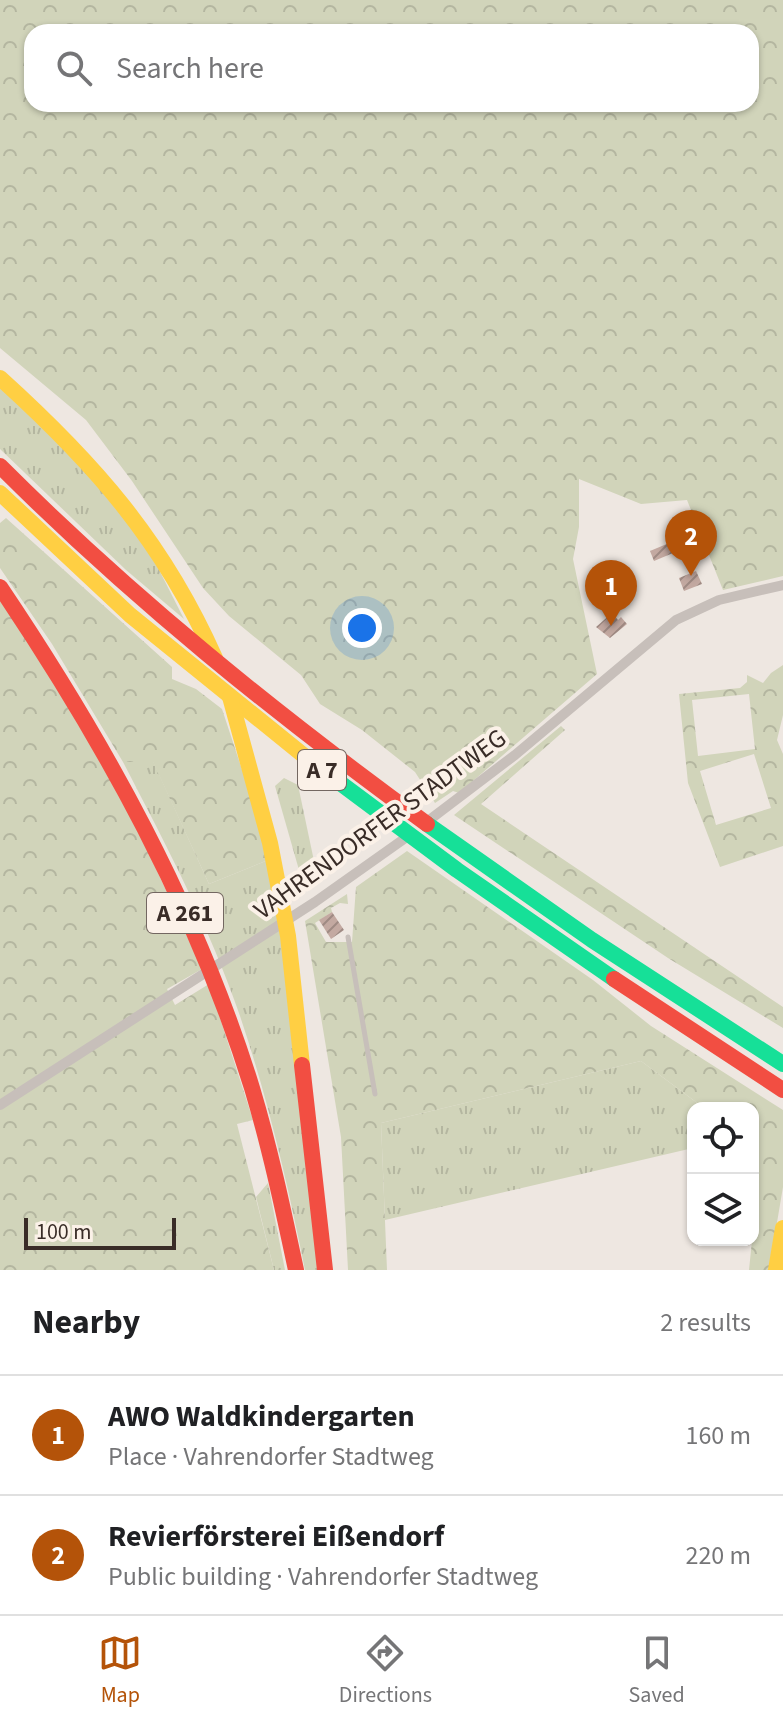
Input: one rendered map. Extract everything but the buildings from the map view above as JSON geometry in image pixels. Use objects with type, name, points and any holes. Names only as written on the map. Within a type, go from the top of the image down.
[{"type":"main road","points":[[0,378],[46,418],[145,529],[176,579],[220,670],[255,782],[288,936],[325,1270]]},
{"type":"main road","name":"A 7","points":[[0,466],[134,592],[250,690],[350,768],[578,931],[783,1064]]},
{"type":"main road","name":"A 7","points":[[0,493],[121,609],[335,781],[597,969],[783,1090]]},
{"type":"main road","name":"A 261","points":[[0,587],[99,741],[192,927],[234,1030],[262,1118],[285,1209],[296,1270]]},
{"type":"main road","points":[[776,1270],[783,1228]]},
{"type":"street","name":"VAHRENDORFER STADTWEG","points":[[0,1105],[367,866],[459,799],[676,620],[719,600],[783,585]]},
{"type":"lane","points":[[348,937],[375,1094]]},
{"type":"green space","points":[[0,0],[783,0],[783,576],[723,590],[687,500],[641,504],[579,479],[579,527],[573,559],[597,674],[459,793],[453,791],[435,803],[415,772],[362,730],[320,704],[301,675],[229,616],[203,588],[132,481],[86,420],[0,348]]},
{"type":"green space","points":[[0,387],[75,457],[149,550],[184,619],[126,570],[0,449]]},
{"type":"green space","points":[[6,518],[172,667],[172,679],[196,689],[222,709],[257,815],[268,860],[209,884],[153,762],[123,762],[52,644],[0,568],[0,523]]},
{"type":"green space","points":[[0,597],[120,790],[202,969],[167,989],[175,1005],[209,984],[253,1120],[237,1124],[274,1270],[0,1270]]},
{"type":"green space","points":[[783,665],[783,715],[777,740],[783,754],[783,846],[720,867],[688,783],[679,694],[740,688],[747,682],[747,675],[763,683]],"holes":[[[749,694],[755,749],[698,756],[692,700]],[[754,754],[771,808],[716,825],[700,771]]]},
{"type":"green space","points":[[561,726],[565,730],[481,804],[783,1007],[783,1028],[668,958],[454,815]]},
{"type":"green space","points":[[153,761],[209,884],[268,860],[282,942],[319,1270],[305,1270],[268,1110],[228,983],[186,887],[123,762]]},
{"type":"green space","points":[[284,778],[298,785],[314,861],[299,870],[275,786]]},
{"type":"green space","points":[[407,851],[593,980],[651,1026],[783,1110],[783,1187],[769,1270],[749,1270],[751,1246],[759,1246],[759,1102],[696,1102],[641,1061],[381,1123],[387,1270],[348,1270],[341,1137],[305,921],[347,894],[348,904],[340,903],[331,908],[332,912],[315,923],[326,942],[352,942],[356,887]]},
{"type":"green space","points":[[641,1061],[696,1102],[687,1102],[687,1149],[385,1220],[381,1123]]},
{"type":"green space","points":[[268,1183],[285,1270],[274,1270],[256,1197]]},
{"type":"traffic: fast","points":[[308,759],[457,870],[614,979]]},
{"type":"traffic: fast","points":[[427,824],[592,940],[783,1064]]},
{"type":"traffic: slow","points":[[0,378],[66,441],[123,506],[173,577],[215,658]]},
{"type":"traffic: slow","points":[[0,493],[130,615],[308,759]]},
{"type":"traffic: slow","points":[[230,697],[270,843],[288,936],[302,1065]]},
{"type":"traffic: slow","points":[[776,1270],[783,1228]]},
{"type":"traffic: jam","points":[[0,466],[101,562],[206,653],[427,824]]},
{"type":"traffic: jam","points":[[0,587],[111,766],[204,955],[252,1088],[296,1270]]},
{"type":"traffic: jam","points":[[614,979],[783,1090]]},
{"type":"traffic: jam","points":[[302,1065],[325,1270]]},
{"type":"place","name":"Revierförsterei Eißendorf","points":[[691,576]]},
{"type":"place","name":"AWO Waldkindergarten","points":[[611,626]]}]
